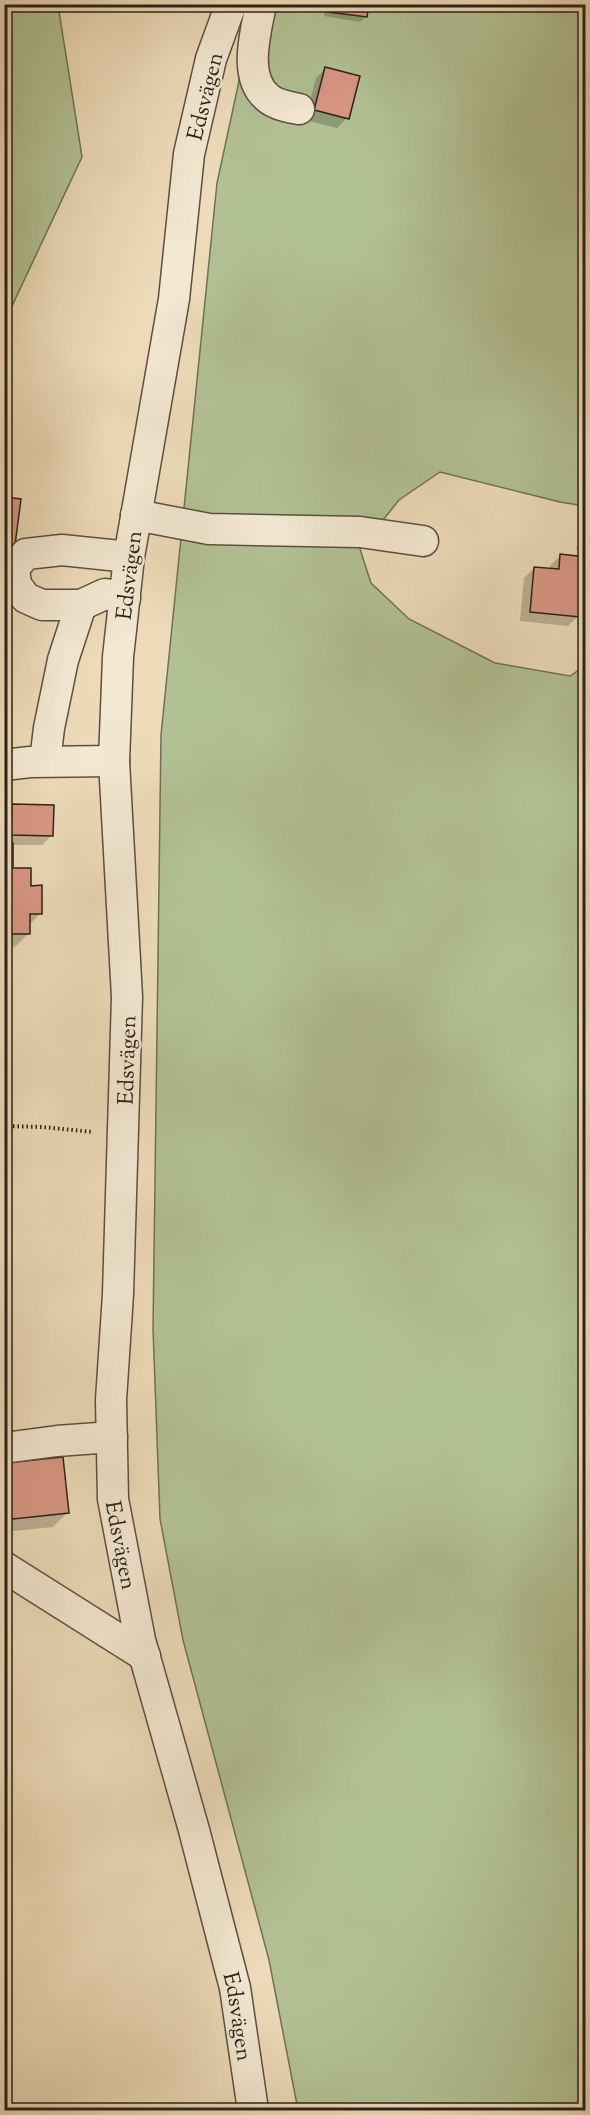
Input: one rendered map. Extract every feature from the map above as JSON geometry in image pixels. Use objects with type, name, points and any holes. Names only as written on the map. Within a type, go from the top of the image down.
[{"type":"street","name":"Edsvägen","points":[[231,4],[211,59],[189,154],[174,299],[129,557],[118,657],[114,761],[127,997],[118,1294],[111,1400],[113,1499],[145,1656],[235,1988],[253,2110]]},
{"type":"street","points":[[261,4],[252,59],[257,82],[268,98],[286,107],[299,109]]},
{"type":"street","points":[[136,515],[209,529],[360,532],[423,541]]},
{"type":"street","points":[[125,598],[105,594],[81,605],[42,605],[26,598],[16,585],[14,568],[26,554],[62,550],[129,557]]},
{"type":"street","points":[[45,762],[63,660],[81,605]]},
{"type":"street","points":[[4,765],[114,761]]},
{"type":"street","points":[[4,1448],[112,1437]]},
{"type":"street","points":[[4,1567],[145,1656]]},
{"type":"path","points":[[4,1126],[43,1127],[124,1135]]},
{"type":"green space","points":[[5,4],[58,5],[82,157],[12,306],[5,313]]},
{"type":"green space","points":[[268,5],[585,5],[585,506],[560,502],[440,472],[399,500],[360,549],[371,583],[409,619],[495,663],[570,676],[585,666],[585,2110],[298,2110],[269,1960],[183,1640],[160,1519],[153,1329],[161,735],[217,183],[244,58]]},
{"type":"building","points":[[329,4],[369,4],[367,17],[328,12]]},
{"type":"building","points":[[325,67],[360,76],[349,119],[314,110]]},
{"type":"building","points":[[4,497],[21,499],[15,545],[4,543]]},
{"type":"building","points":[[560,554],[586,557],[586,590],[582,590],[580,617],[530,612],[534,567],[559,569]]},
{"type":"building","points":[[12,804],[54,805],[53,836],[11,835]]},
{"type":"building","points":[[13,843],[13,868],[31,868],[31,886],[42,885],[42,914],[30,914],[30,934],[4,934],[4,844]]},
{"type":"building","points":[[63,1457],[69,1513],[4,1520],[4,1463]]}]
